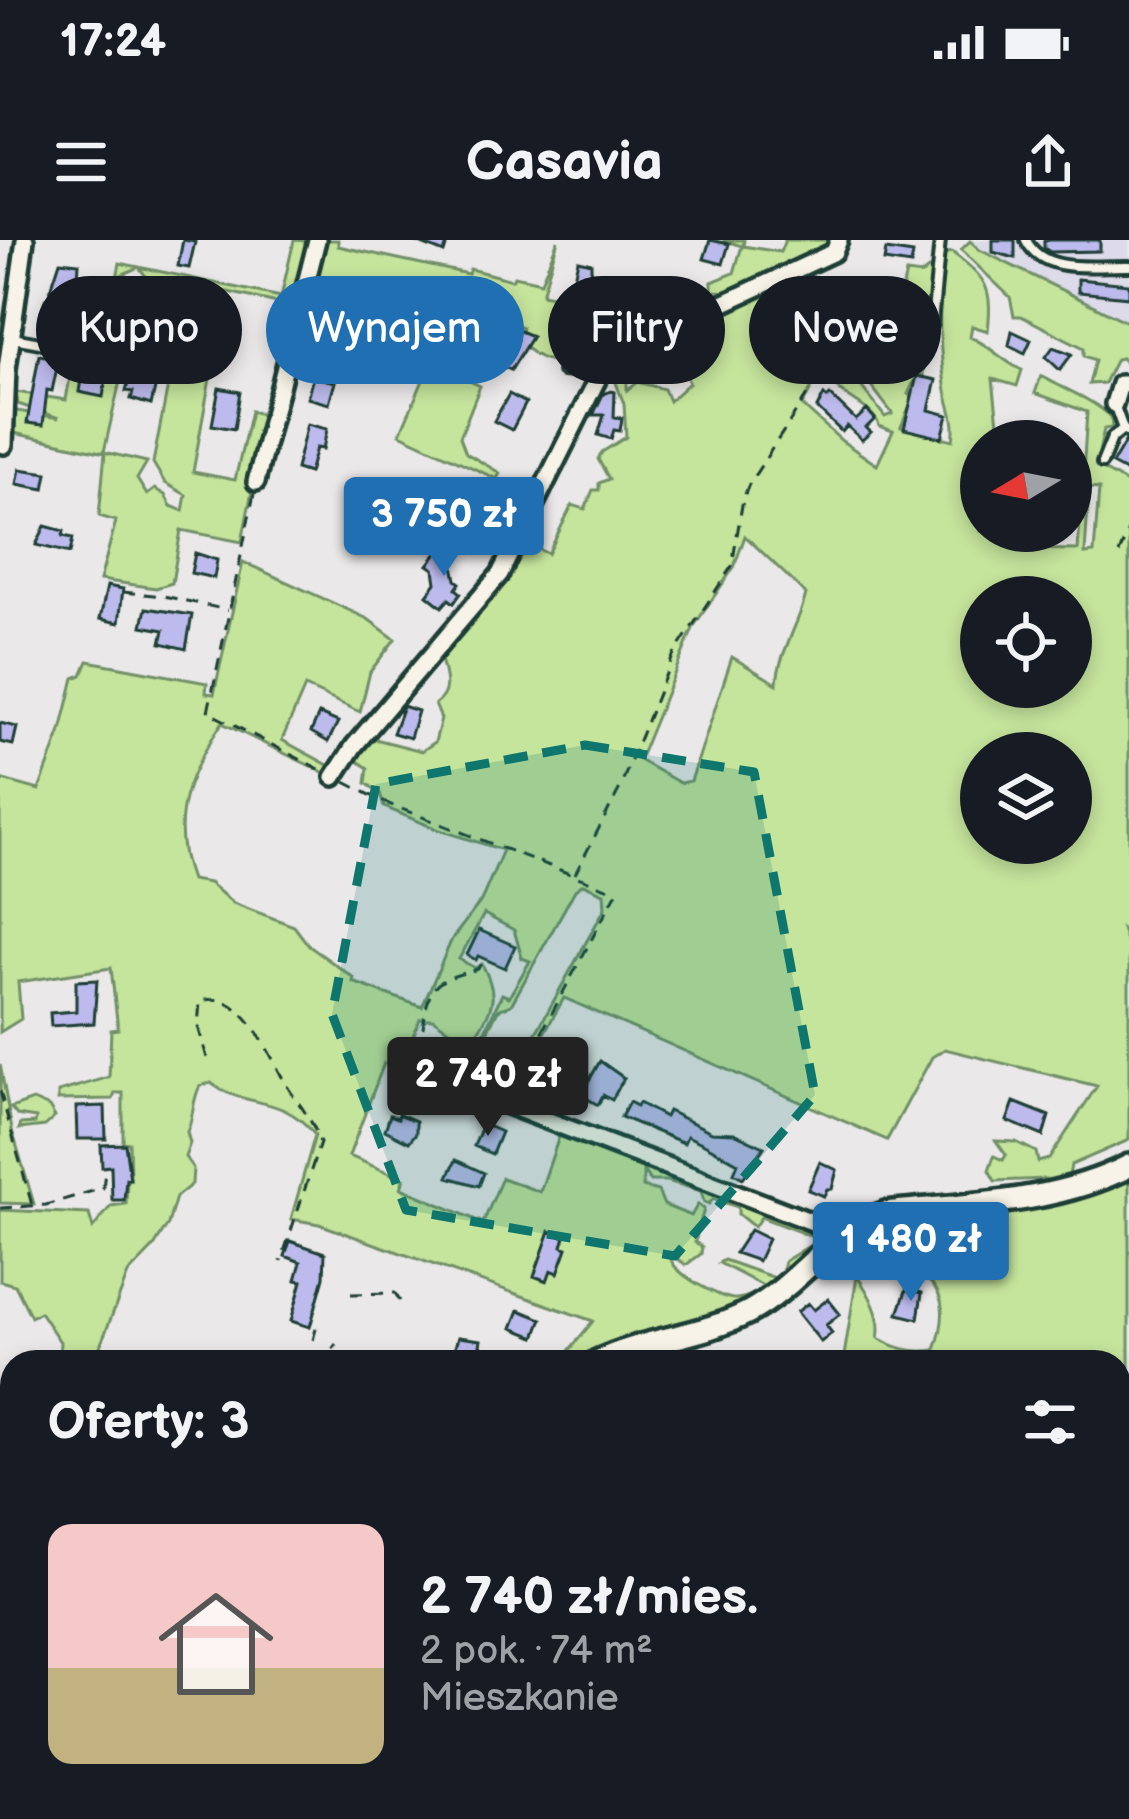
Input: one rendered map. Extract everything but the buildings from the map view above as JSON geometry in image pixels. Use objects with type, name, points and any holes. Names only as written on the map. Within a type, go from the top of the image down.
[{"type":"street","points":[[4,446],[25,240]]},
{"type":"street","points":[[256,482],[317,240]]},
{"type":"street","points":[[725,303],[834,252],[839,240]]},
{"type":"street","points":[[334,777],[354,746],[500,574],[598,384]]},
{"type":"street","points":[[1114,404],[1120,384],[1129,385]]},
{"type":"street","points":[[442,1080],[815,1223],[832,1243]]},
{"type":"street","points":[[634,1350],[744,1314],[769,1300],[832,1243],[869,1219],[886,1213],[1053,1194],[1129,1166]]},
{"type":"lane","points":[[937,276],[940,240]]},
{"type":"lane","points":[[1026,240],[1033,254],[1047,263],[1129,266]]},
{"type":"lane","points":[[12,338],[36,342]]},
{"type":"lane","points":[[1102,463],[1112,438],[1126,431],[1114,404]]},
{"type":"path","points":[[574,876],[619,790],[674,654],[732,566],[742,499],[749,484],[809,392]]},
{"type":"path","points":[[256,482],[208,712],[386,803],[617,892],[503,1103]]},
{"type":"path","points":[[1119,554],[1129,528]]},
{"type":"path","points":[[123,592],[229,610]]},
{"type":"path","points":[[423,1028],[427,1003],[440,981],[450,974],[478,969],[482,962]]},
{"type":"path","points":[[207,1058],[197,1010],[200,1002],[210,998],[241,1013],[264,1039],[276,1067],[315,1125],[320,1143],[281,1261]]},
{"type":"path","points":[[0,1090],[33,1207]]},
{"type":"path","points":[[0,1208],[33,1207],[104,1188],[105,1171]]},
{"type":"path","points":[[351,1294],[395,1293],[400,1301]]},
{"type":"path","points":[[313,1340],[316,1325]]},
{"type":"path","points":[[331,1350],[336,1343]]},
{"type":"highlighted area","points":[[585,745],[754,772],[815,1095],[675,1256],[406,1210],[332,1014],[376,784]]},
{"type":"shaded area","points":[[971,240],[1129,240],[1129,322],[981,249]]},
{"type":"green space","points":[[294,240],[309,246],[302,276],[286,276]]},
{"type":"green space","points":[[318,240],[338,240],[338,246],[497,276],[310,276]]},
{"type":"green space","points":[[558,240],[542,294],[548,295],[548,360],[527,348],[524,278],[541,282]]},
{"type":"green space","points":[[723,240],[744,240],[743,246],[780,252],[785,240],[834,240],[824,251],[767,276],[749,276],[749,284],[725,292],[725,277],[734,273],[742,246]]},
{"type":"green space","points":[[970,241],[1129,323],[1129,367],[1116,359],[1104,383],[1089,384],[1095,360],[1084,356],[1084,348],[1014,316],[1010,297],[961,250]]},
{"type":"green space","points":[[952,252],[980,277],[988,293],[988,331],[972,326],[970,337],[1022,370],[1017,386],[993,379],[998,420],[960,420],[960,552],[1094,553],[1099,489],[1092,488],[1092,420],[1086,420],[1087,412],[1035,393],[1041,376],[1111,417],[1112,428],[1104,429],[1096,466],[1129,484],[1129,934],[1122,929],[1129,950],[1129,1140],[1071,1165],[1068,1181],[1045,1187],[1045,1179],[995,1181],[989,1170],[994,1156],[1003,1160],[1006,1155],[996,1141],[1016,1142],[1036,1152],[1038,1162],[1049,1159],[1097,1086],[945,1049],[932,1057],[887,1140],[564,998],[510,1093],[514,1100],[467,1085],[469,1064],[502,994],[509,997],[530,961],[522,958],[514,930],[484,914],[459,959],[475,968],[482,964],[491,987],[489,1012],[473,1041],[466,1042],[433,1019],[420,1019],[400,1068],[384,1063],[349,1156],[404,1179],[401,1188],[483,1223],[502,1178],[540,1192],[562,1128],[815,1227],[823,1240],[789,1272],[783,1269],[785,1261],[812,1244],[813,1237],[761,1217],[754,1227],[738,1214],[738,1207],[713,1199],[709,1204],[701,1191],[650,1181],[643,1170],[643,1187],[658,1191],[664,1205],[691,1216],[698,1204],[704,1209],[695,1242],[702,1247],[701,1254],[686,1265],[671,1259],[680,1272],[710,1291],[737,1299],[765,1287],[719,1263],[724,1260],[781,1280],[728,1315],[603,1350],[570,1350],[593,1321],[319,1224],[291,1219],[315,1135],[289,1113],[211,1083],[200,1086],[187,1132],[190,1143],[185,1157],[193,1168],[192,1184],[176,1197],[168,1224],[128,1274],[99,1350],[60,1350],[60,1342],[40,1312],[31,1317],[15,1285],[0,1281],[0,1210],[89,1214],[93,1228],[111,1206],[126,1204],[130,1179],[129,1143],[123,1142],[123,1093],[115,1093],[113,1099],[58,1100],[58,1092],[109,1077],[111,1030],[118,1029],[111,968],[18,982],[21,1019],[0,1032],[0,779],[39,790],[74,678],[82,675],[88,661],[207,683],[206,693],[214,694],[243,562],[368,619],[395,639],[370,672],[360,712],[305,687],[282,740],[328,765],[325,773],[222,723],[191,779],[181,837],[191,880],[209,883],[233,903],[294,926],[309,946],[354,978],[353,982],[422,1007],[452,939],[481,901],[503,850],[384,807],[380,793],[366,783],[368,768],[355,759],[356,753],[375,739],[422,751],[435,742],[441,719],[435,704],[446,688],[440,655],[524,541],[548,554],[572,505],[585,509],[593,490],[609,479],[598,459],[626,437],[624,404],[617,384],[627,384],[627,390],[634,384],[664,389],[669,401],[688,384],[725,384],[725,307],[749,296],[749,384],[814,384],[802,405],[877,465],[893,431],[879,426],[869,411],[835,384],[859,384],[885,417],[892,414],[869,384],[913,384],[908,394],[918,399],[910,405],[901,427],[953,440],[945,385],[941,287],[943,254]],"holes":[[[745,536],[806,594],[777,684],[732,657],[691,781],[680,783],[639,760],[694,626],[734,567]],[[583,884],[604,893],[605,908],[505,1089],[471,1078],[469,1068],[498,1010],[511,1005],[575,890]]]},
{"type":"green space","points":[[120,263],[139,267],[117,276]]},
{"type":"green space","points":[[139,267],[182,276],[146,276]]},
{"type":"green space","points":[[936,270],[935,276],[905,276],[906,273]]},
{"type":"green space","points":[[242,289],[266,294],[266,301],[242,295]]},
{"type":"green space","points":[[69,384],[119,384],[104,452],[147,462],[137,479],[147,495],[155,489],[183,511],[186,495],[165,483],[153,463],[168,384],[209,384],[193,472],[235,480],[251,411],[268,416],[248,486],[253,486],[242,542],[181,530],[172,583],[156,588],[100,580],[116,521],[99,516],[105,453],[9,432],[11,410],[59,418],[18,404],[16,392],[66,400]]},
{"type":"green space","points":[[421,384],[476,384],[480,386],[460,437],[466,453],[500,473],[497,479],[400,434]]},
{"type":"green space","points":[[0,1064],[12,1130],[34,1204],[0,1203]]},
{"type":"green space","points":[[33,1100],[49,1107],[55,1117],[45,1126],[19,1129],[21,1124],[35,1123],[36,1118],[17,1115],[11,1108]]},
{"type":"green space","points":[[1129,1176],[1129,1350],[935,1350],[942,1324],[936,1289],[909,1269],[847,1248],[844,1241],[893,1220],[1034,1207],[1088,1195]]},
{"type":"green space","points":[[857,1276],[877,1314],[878,1338],[912,1350],[845,1350]]}]
